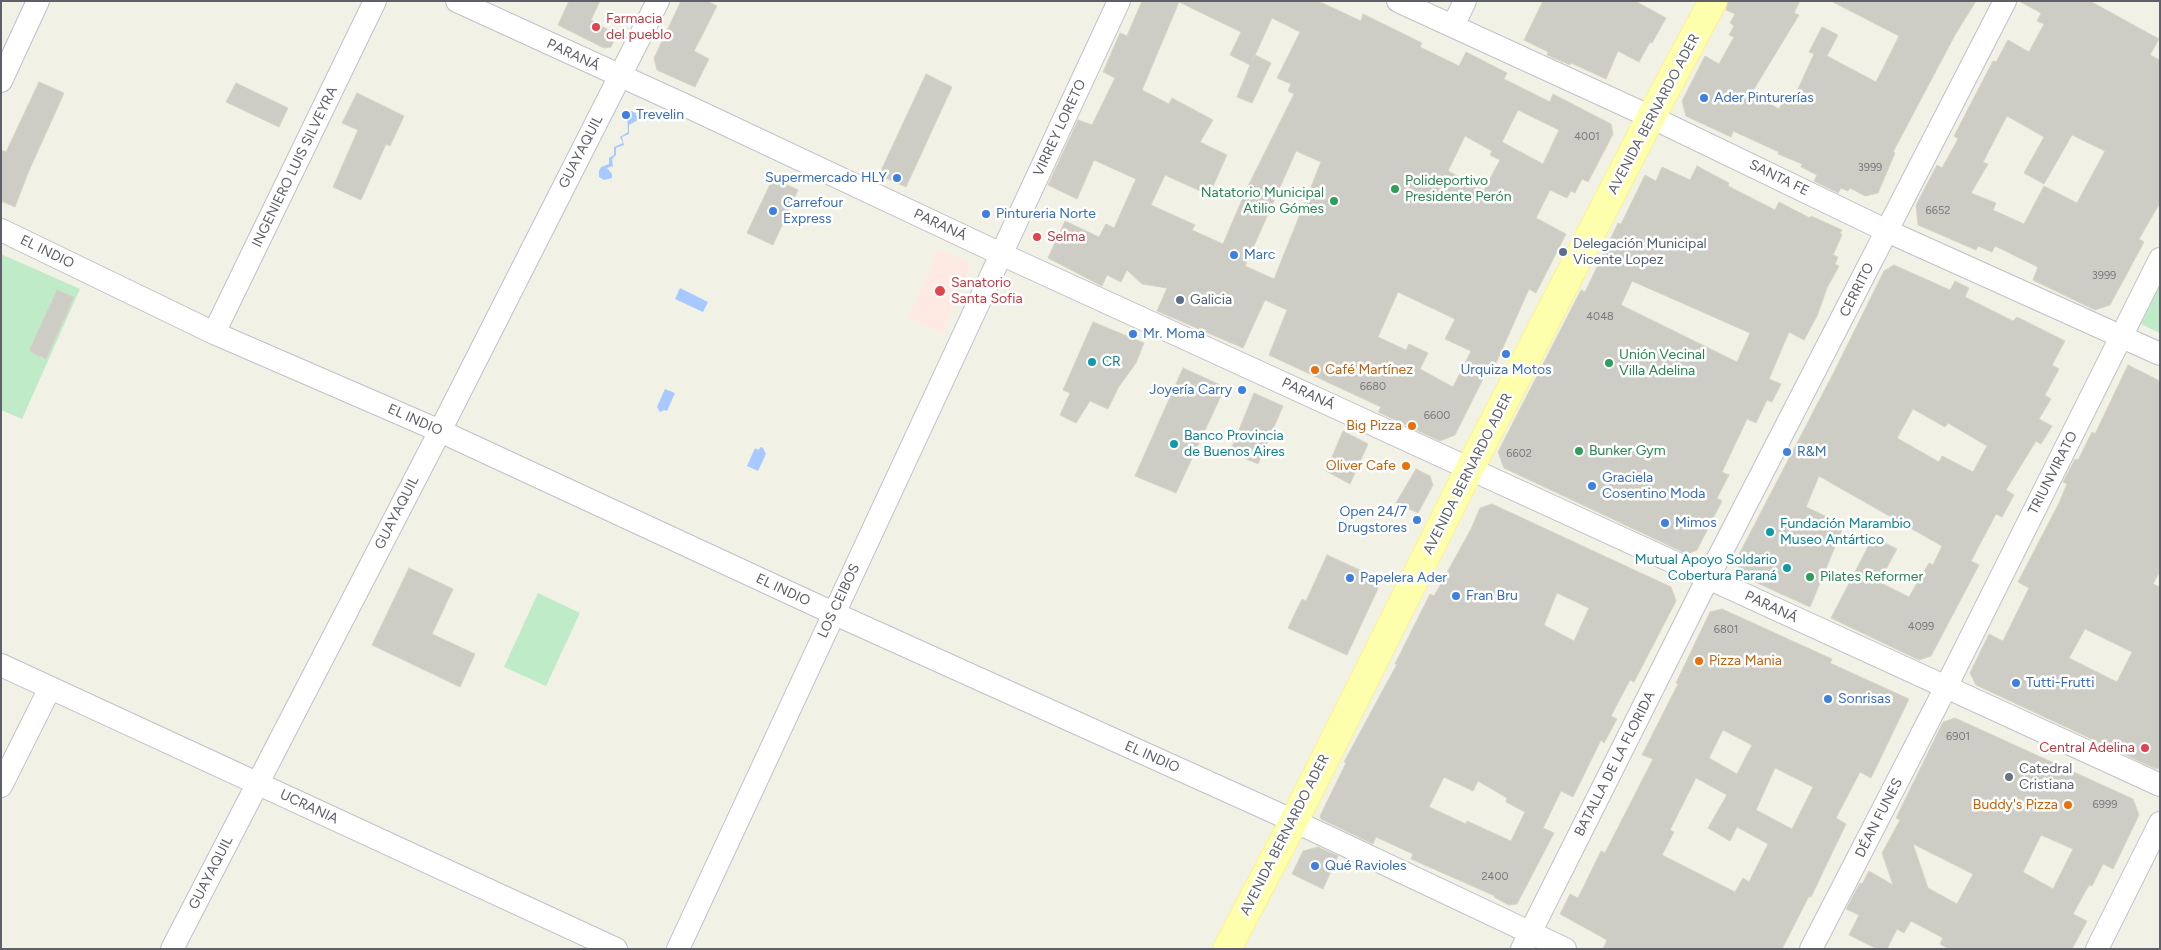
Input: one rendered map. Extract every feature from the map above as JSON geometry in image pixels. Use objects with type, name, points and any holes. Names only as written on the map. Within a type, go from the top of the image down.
[{"type":"main road","name":"AVENIDA BERNARDO ADER","points":[[1227,949],[1294,821],[1470,468],[1713,1]]},
{"type":"street","points":[[1,81],[38,1]]},
{"type":"street","name":"INGENIERO LUIS SILVEYRA","points":[[214,333],[375,1]]},
{"type":"street","name":"PARANÁ","points":[[457,1],[1001,254],[2160,785]]},
{"type":"street","name":"GUAYAQUIL","points":[[172,949],[440,431],[658,1]]},
{"type":"street","name":"VIRREY LORETO","points":[[1001,254],[1119,1]]},
{"type":"street","name":"SANTA FE","points":[[1398,1],[1651,117],[1887,231],[2160,354]]},
{"type":"street","points":[[1453,26],[1464,1]]},
{"type":"street","name":"CERRITO","points":[[1708,578],[2005,1]]},
{"type":"street","name":"EL INDIO","points":[[1,230],[214,333],[440,431],[833,613],[1294,821],[1526,941],[1565,949]]},
{"type":"street","name":"LOS CEIBOS","points":[[678,949],[1001,254]]},
{"type":"street","name":"TRIUNVIRATO","points":[[1946,687],[2160,259]]},
{"type":"street","name":"BATALLA DE LA FLORIDA","points":[[1526,941],[1708,578]]},
{"type":"street","name":"UCRANIA","points":[[1,665],[616,949]]},
{"type":"street","name":"DÉAN FUNES","points":[[1811,949],[1946,687]]},
{"type":"street","points":[[1,786],[50,688]]},
{"type":"street","points":[[2097,949],[2160,823]]},
{"type":"shaded area","name":"Sanatorio Santa Sofia","points":[[939,249],[971,264],[942,333],[908,318]]},
{"type":"green space","points":[[1,254],[80,289],[22,419],[1,410]]},
{"type":"green space","points":[[2160,285],[2160,333],[2141,324]]},
{"type":"green space","points":[[538,593],[580,613],[546,686],[504,667]]},
{"type":"water","points":[[631,111],[636,113],[638,120],[629,125],[629,134],[622,137],[624,145],[616,148],[616,155],[612,159],[613,166],[607,168],[612,174],[612,178],[604,180],[599,177],[599,171],[601,167],[609,164],[609,158],[614,155],[614,147],[623,143],[620,137],[628,132],[627,114]]},
{"type":"water","points":[[680,288],[708,302],[703,312],[675,299]]},
{"type":"water","points":[[665,389],[675,393],[667,411],[660,412],[657,407]]},
{"type":"water","points":[[761,447],[766,454],[758,471],[747,466],[755,448],[758,450]]},
{"type":"building","points":[[569,1],[600,1],[591,20],[617,35],[611,47],[604,48],[558,25]]},
{"type":"building","points":[[681,1],[707,1],[717,6],[694,51],[709,59],[695,87],[657,70],[654,58]]},
{"type":"building","points":[[1142,1],[1318,1],[1361,21],[1363,14],[1422,43],[1420,47],[1459,66],[1466,52],[1507,73],[1504,79],[1550,102],[1553,94],[1611,124],[1613,134],[1588,182],[1582,179],[1575,193],[1571,191],[1567,198],[1550,190],[1536,218],[1566,234],[1536,293],[1529,289],[1496,363],[1492,361],[1455,435],[1440,441],[1378,412],[1381,407],[1269,355],[1287,310],[1265,300],[1243,348],[1157,311],[1167,288],[1142,284],[1127,270],[1121,282],[1107,275],[1102,286],[1048,258],[1065,221],[1099,237],[1106,224],[1114,228],[1136,179],[1094,160],[1077,199],[1048,185],[1078,120],[1092,125],[1115,78],[1103,72],[1120,33],[1127,36]],"holes":[[[1179,2],[1241,32],[1230,55],[1250,65],[1237,97],[1252,103],[1271,63],[1255,55],[1272,18],[1300,32],[1277,78],[1291,84],[1288,91],[1294,94],[1247,188],[1223,244],[1192,230],[1195,225],[1151,205],[1165,175],[1209,195],[1227,155],[1200,142],[1213,120],[1172,98],[1169,104],[1142,90]],[[1518,110],[1559,130],[1543,164],[1502,142]],[[1465,136],[1492,151],[1490,155],[1500,160],[1484,190],[1448,171]],[[1296,151],[1321,162],[1274,279],[1245,266]],[[1398,292],[1455,319],[1445,339],[1471,351],[1453,387],[1420,369],[1428,353],[1409,344],[1406,350],[1378,337]]]},
{"type":"building","points":[[1543,1],[1635,1],[1666,18],[1639,62],[1618,51],[1606,79],[1571,63],[1570,65],[1547,55],[1548,52],[1524,40]]},
{"type":"building","points":[[1728,1],[1800,1],[1794,13],[1799,15],[1751,94],[1779,109],[1786,96],[1793,100],[1814,54],[1809,52],[1822,27],[1838,35],[1827,56],[1876,82],[1899,36],[1831,1],[1976,1],[1955,35],[1893,152],[1895,153],[1878,193],[1865,196],[1850,188],[1848,191],[1841,188],[1838,193],[1814,181],[1817,175],[1801,167],[1802,164],[1778,154],[1779,152],[1733,131],[1731,137],[1686,116],[1682,101],[1705,56],[1719,64],[1734,37],[1729,35],[1734,26],[1730,23],[1735,14],[1726,10]]},
{"type":"building","points":[[2019,1],[2090,1],[2159,39],[2150,55],[2160,60],[2160,203],[2139,239],[2144,242],[2110,305],[2095,310],[2033,280],[2038,267],[1995,246],[1992,252],[1978,246],[1976,250],[1918,225],[1916,205],[1937,165],[1942,168],[1958,139],[1954,136],[1993,61],[1996,62],[2008,40],[2029,52],[2044,24],[2037,21],[2041,13]],"holes":[[[2007,116],[2044,137],[2024,173],[2044,184],[2072,135],[2105,151],[2077,203],[2044,186],[2024,224],[1993,210],[1996,203],[1971,193],[1988,164],[1983,162]]]},
{"type":"building","points":[[926,74],[952,87],[906,187],[879,175]]},
{"type":"building","points":[[39,82],[64,93],[15,207],[1,201],[1,150],[6,152]]},
{"type":"building","points":[[236,83],[288,108],[279,127],[226,102]]},
{"type":"building","points":[[357,93],[404,116],[390,146],[386,144],[361,200],[333,187],[358,130],[342,123]]},
{"type":"building","points":[[1697,166],[1729,183],[1728,186],[1775,210],[1779,202],[1810,218],[1811,216],[1842,230],[1840,233],[1842,235],[1833,255],[1838,257],[1835,264],[1839,266],[1827,288],[1817,316],[1804,340],[1789,332],[1769,379],[1781,384],[1772,402],[1767,400],[1756,423],[1747,419],[1722,472],[1729,475],[1717,498],[1722,501],[1697,550],[1687,554],[1504,468],[1498,452],[1581,290],[1585,292],[1618,223],[1621,224],[1645,175],[1656,181],[1662,167],[1690,180]],"holes":[[[1632,281],[1750,333],[1737,362],[1621,305]]]},
{"type":"building","name":"Carrefour Express","points":[[773,178],[798,190],[773,245],[747,233]]},
{"type":"building","points":[[1894,265],[1950,290],[1955,281],[1969,288],[1965,297],[2013,321],[2017,317],[2065,341],[2052,365],[2059,369],[2045,395],[2051,399],[2039,419],[2052,426],[2041,444],[2036,441],[2006,490],[2014,495],[2002,517],[1996,514],[1971,561],[1979,565],[1931,656],[1919,660],[1831,618],[1873,537],[1897,549],[1879,582],[1909,597],[1929,563],[1933,565],[1942,546],[1819,476],[1806,507],[1844,525],[1810,607],[1742,576],[1735,562],[1834,372],[1884,271]],"holes":[[[1913,409],[1945,427],[1948,423],[1987,446],[1973,472],[1942,456],[1939,462],[1897,438]]]},
{"type":"building","points":[[57,290],[74,297],[46,359],[29,351]]},
{"type":"building","name":"CR","points":[[1093,322],[1144,343],[1136,363],[1118,388],[1108,409],[1090,401],[1076,423],[1060,415],[1070,393],[1063,390]]},
{"type":"building","points":[[2128,365],[2160,381],[2160,571],[2153,584],[2160,587],[2160,768],[2156,769],[1976,685],[1970,673],[1989,634],[2003,641],[2029,588],[2018,582],[2059,503],[2067,484],[2063,482],[2075,459],[2078,460],[2092,432],[2095,434]],"holes":[[[2085,629],[2132,652],[2117,682],[2069,658]]]},
{"type":"building","name":"Banco Provincia de Buenos Aires","points":[[1183,368],[1225,387],[1176,493],[1135,476]]},
{"type":"building","points":[[1254,393],[1283,406],[1258,464],[1230,452]]},
{"type":"building","points":[[1343,431],[1368,444],[1350,484],[1326,471]]},
{"type":"building","points":[[1416,469],[1430,476],[1433,485],[1418,513],[1396,503]]},
{"type":"building","points":[[1492,504],[1671,587],[1676,601],[1634,682],[1630,680],[1611,716],[1617,719],[1604,743],[1601,740],[1573,797],[1561,791],[1543,828],[1554,833],[1517,904],[1509,905],[1495,896],[1411,859],[1413,854],[1376,837],[1373,844],[1321,819],[1320,816],[1346,763],[1344,762],[1397,664],[1395,664],[1430,594],[1434,596],[1471,529],[1480,508]],"holes":[[[1557,593],[1589,608],[1574,641],[1544,625]],[[1444,777],[1473,791],[1478,781],[1507,798],[1506,802],[1525,812],[1511,841],[1467,821],[1466,824],[1429,807]]]},
{"type":"building","points":[[1327,555],[1382,580],[1347,655],[1288,628],[1302,599],[1306,601]]},
{"type":"building","points":[[409,568],[453,589],[432,634],[475,654],[460,687],[372,645]]},
{"type":"building","points":[[1722,609],[1832,659],[1830,663],[1909,699],[1871,778],[1860,772],[1836,818],[1846,824],[1811,897],[1809,896],[1782,949],[1603,949],[1607,940],[1560,914],[1570,894],[1578,898],[1601,851],[1605,853],[1653,759],[1642,755],[1678,684],[1676,683],[1710,612]],"holes":[[[1723,730],[1752,745],[1737,774],[1709,758]],[[1775,768],[1813,787],[1792,829],[1756,810]],[[1696,778],[1727,795],[1708,828],[1730,841],[1737,827],[1768,844],[1749,882],[1743,878],[1735,892],[1662,855],[1674,832],[1670,830]]]},
{"type":"building","points":[[1955,718],[2133,799],[2139,815],[2113,869],[2103,864],[2092,886],[2089,885],[2073,914],[2087,921],[2072,949],[1949,949],[1940,944],[1943,938],[1911,921],[1904,933],[1897,929],[1887,949],[1877,949],[1849,935],[1859,915],[1846,909],[1869,871],[1893,885],[1882,853],[1900,820],[1896,818],[1943,722]],"holes":[[[2041,835],[2073,849],[2053,889],[2023,872]],[[1913,844],[1973,874],[1957,904],[1928,888]]]},
{"type":"building","name":"Qué Ravioles","points":[[1318,847],[1338,856],[1323,889],[1292,874],[1303,851]]},
{"type":"place","name":"Farmacia del pueblo","points":[[596,27]]},
{"type":"place","name":"Ader Pinturerías","points":[[1704,98]]},
{"type":"place","name":"Trevelin","points":[[626,115]]},
{"type":"place","name":"Supermercado HLY","points":[[897,178]]},
{"type":"place","name":"Polideportivo Presidente Perón","points":[[1395,189]]},
{"type":"place","name":"Natatorio Municipal Atilio Gómes","points":[[1334,201]]},
{"type":"place","name":"Carrefour Express","points":[[773,211]]},
{"type":"place","name":"Pintureria Norte","points":[[986,214]]},
{"type":"place","name":"Selma","points":[[1037,237]]},
{"type":"place","name":"Delegación Municipal Vicente Lopez","points":[[1563,252]]},
{"type":"place","name":"Marc","points":[[1234,255]]},
{"type":"place","name":"Sanatorio Santa Sofia","points":[[940,291]]},
{"type":"place","name":"Galicia","points":[[1180,300]]},
{"type":"place","name":"Mr. Moma","points":[[1133,334]]},
{"type":"place","name":"Urquiza Motos","points":[[1506,354]]},
{"type":"place","name":"CR","points":[[1092,362]]},
{"type":"place","name":"Unión Vecinal Villa Adelina","points":[[1609,363]]},
{"type":"place","name":"Café Martínez","points":[[1315,370]]},
{"type":"place","name":"Joyería Carry","points":[[1242,390]]},
{"type":"place","name":"Big Pizza","points":[[1412,426]]},
{"type":"place","name":"Banco Provincia de Buenos Aires","points":[[1174,444]]},
{"type":"place","name":"Bunker Gym","points":[[1579,451]]},
{"type":"place","name":"R&M","points":[[1787,452]]},
{"type":"place","name":"Oliver Cafe","points":[[1406,466]]},
{"type":"place","name":"Graciela Cosentino Moda","points":[[1592,486]]},
{"type":"place","name":"Open 24/7 Drugstores","points":[[1417,520]]},
{"type":"place","name":"Mimos","points":[[1665,523]]},
{"type":"place","name":"Fundación Marambio Museo Antártico","points":[[1770,532]]},
{"type":"place","name":"Mutual Apoyo Soldario Cobertura Paraná","points":[[1787,568]]},
{"type":"place","name":"Pilates Reformer","points":[[1810,577]]},
{"type":"place","name":"Papelera Ader","points":[[1350,578]]},
{"type":"place","name":"Fran Bru","points":[[1456,596]]},
{"type":"place","name":"Pizza Mania","points":[[1699,661]]},
{"type":"place","name":"Tutti-Frutti","points":[[2016,683]]},
{"type":"place","name":"Sonrisas","points":[[1828,699]]},
{"type":"place","name":"Central Adelina","points":[[2145,748]]},
{"type":"place","name":"Catedral Cristiana","points":[[2009,777]]},
{"type":"place","name":"Buddy's Pizza","points":[[2068,805]]},
{"type":"place","name":"Qué Ravioles","points":[[1315,866]]}]
